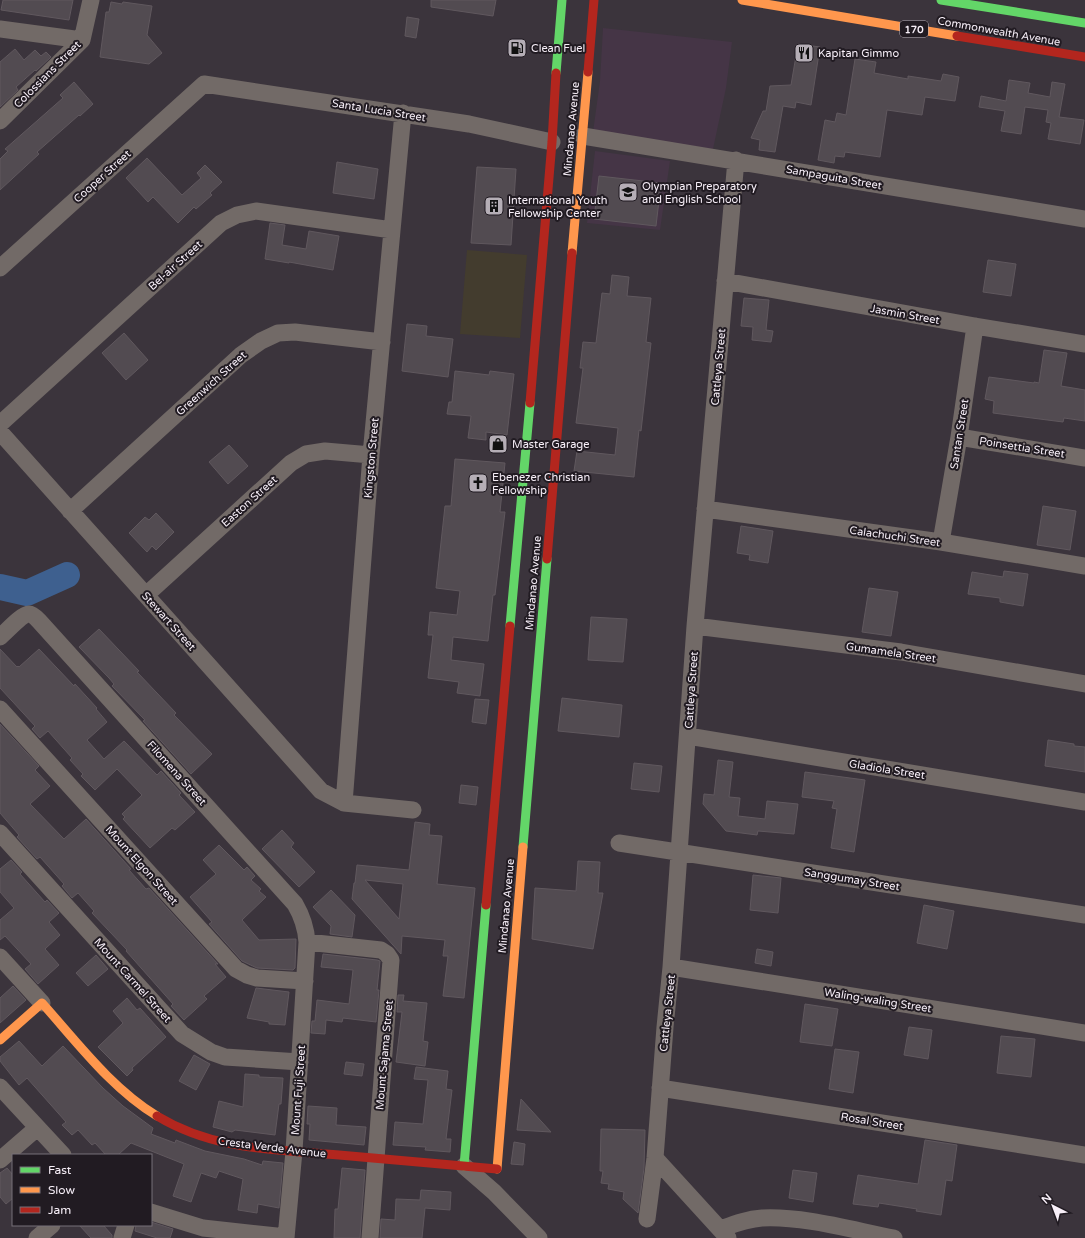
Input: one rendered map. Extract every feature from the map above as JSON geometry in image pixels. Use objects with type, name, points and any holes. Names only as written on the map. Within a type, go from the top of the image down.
[{"type":"street","name":"Colossians Street","points":[[0,121],[82,40],[91,0]]},
{"type":"street","name":"Mindanao Avenue","points":[[464,1166],[474,1104],[476,1062],[552,142],[558,38],[562,0]]},
{"type":"street","name":"Mindanao Avenue","points":[[497,1169],[498,1106],[594,0]]},
{"type":"street","name":"Commonwealth Avenue","points":[[742,0],[1085,57]]},
{"type":"street","name":"Commonwealth Avenue","points":[[941,0],[1085,23]]},
{"type":"street","points":[[0,29],[82,40]]},
{"type":"street","name":"Santa Lucia Street","points":[[204,84],[469,124],[552,142]]},
{"type":"street","name":"Cooper Street","points":[[0,268],[204,84]]},
{"type":"street","name":"Kingston Street","points":[[344,803],[371,455],[403,114]]},
{"type":"street","name":"Sampaguita Street","points":[[583,136],[736,160],[1085,219]]},
{"type":"street","name":"Cattleya Street","points":[[647,1219],[655,1158],[680,852],[705,509],[736,160]]},
{"type":"street","name":"Bel-air Street","points":[[0,424],[221,223],[237,215],[256,211],[392,230]]},
{"type":"street","name":"Jasmin Street","points":[[725,281],[975,326],[1085,344]]},
{"type":"street","name":"Santan Street","points":[[941,542],[959,437],[975,326]]},
{"type":"street","name":"Greenwich Street","points":[[70,511],[241,355],[261,341],[278,333],[295,332],[382,342]]},
{"type":"street","name":"Stewart Street","points":[[0,432],[321,791],[344,803]]},
{"type":"street","name":"Poinsettia Street","points":[[959,437],[1085,458]]},
{"type":"street","name":"Easton Street","points":[[146,595],[291,463],[306,454],[324,451],[371,455]]},
{"type":"street","name":"Calachuchi Street","points":[[705,509],[941,542],[1085,566]]},
{"type":"street","name":"Filomena Street","points":[[0,637],[23,616],[29,614],[34,616],[295,904],[302,916],[306,929],[307,942]]},
{"type":"street","name":"Gumamela Street","points":[[696,626],[901,652],[1085,684]]},
{"type":"street","name":"Mount Elgon Street","points":[[0,709],[236,968],[247,975],[257,978],[305,981]]},
{"type":"street","name":"Gladiola Street","points":[[688,736],[1085,802]]},
{"type":"street","points":[[344,803],[413,810]]},
{"type":"street","name":"Mount Carmel Street","points":[[0,833],[182,1034],[210,1052],[225,1057],[300,1062]]},
{"type":"street","name":"Sanggumay Street","points":[[619,843],[1085,915]]},
{"type":"street","name":"Mount Fuji Street","points":[[286,1237],[294,1151],[307,942]]},
{"type":"street","name":"Mount Sajama Street","points":[[307,942],[381,950],[392,960],[370,1238]]},
{"type":"street","name":"Cresta Verde Avenue","points":[[0,957],[122,1090],[145,1108],[195,1135],[222,1143],[497,1169]]},
{"type":"street","name":"Waling-waling Street","points":[[671,967],[1085,1033]]},
{"type":"street","points":[[0,1040],[42,1003]]},
{"type":"street","points":[[0,1087],[62,1154]]},
{"type":"street","name":"Rosal Street","points":[[660,1088],[1085,1155]]},
{"type":"street","points":[[0,1160],[37,1128]]},
{"type":"street","points":[[655,1158],[724,1234],[741,1221],[762,1218],[796,1219],[894,1238]]},
{"type":"street","points":[[464,1166],[494,1192],[539,1238]]},
{"type":"street","points":[[494,1192],[497,1169]]},
{"type":"street","points":[[152,1212],[202,1233],[286,1237]]},
{"type":"street","points":[[37,1238],[51,1226]]},
{"type":"street","points":[[122,1238],[126,1226]]},
{"type":"shaded area","points":[[603,28],[732,42],[726,88],[713,149],[593,132],[600,81]]},
{"type":"shaded area","name":"Olympian Preparatory and English School","points":[[595,151],[670,161],[660,230],[587,223]]},
{"type":"shaded area","points":[[467,250],[527,255],[520,338],[460,334]]},
{"type":"building","points":[[3,0],[73,0],[69,20],[1,10]]},
{"type":"building","points":[[431,0],[496,0],[493,16],[431,7]]},
{"type":"building","points":[[111,2],[152,6],[147,35],[162,53],[149,64],[100,57],[106,12],[109,12]]},
{"type":"building","points":[[407,17],[419,19],[416,38],[405,36]]},
{"type":"building","points":[[798,44],[820,47],[811,105],[796,102],[795,108],[783,106],[775,152],[759,150],[760,140],[751,138],[763,111],[766,111],[770,86],[791,85]]},
{"type":"building","points":[[15,49],[24,60],[35,50],[41,56],[46,52],[51,57],[16,87],[18,90],[0,107],[0,62]]},
{"type":"building","points":[[855,59],[876,62],[874,73],[908,79],[908,76],[941,81],[943,74],[959,77],[955,101],[925,97],[922,115],[887,110],[880,157],[845,152],[844,157],[835,156],[834,163],[818,160],[825,120],[835,122],[837,113],[846,115]]},
{"type":"building","points":[[1009,80],[1030,83],[1028,93],[1050,97],[1052,82],[1065,84],[1059,117],[1084,120],[1080,144],[1048,139],[1051,123],[1046,122],[1048,110],[1025,107],[1021,134],[1001,131],[1005,111],[979,107],[981,96],[1006,101]]},
{"type":"building","points":[[74,82],[93,104],[37,152],[39,154],[0,190],[0,159],[8,151],[5,149],[63,98],[60,95]]},
{"type":"building","points":[[147,158],[182,195],[201,178],[197,173],[205,165],[222,182],[210,193],[212,195],[196,209],[194,207],[178,223],[153,197],[148,202],[126,178]]},
{"type":"building","points":[[337,162],[378,169],[374,199],[333,193]]},
{"type":"building","name":"International Youth Fellowship Center","points":[[477,167],[516,169],[511,245],[471,243]]},
{"type":"building","points":[[599,176],[661,183],[656,226],[594,219]]},
{"type":"building","points":[[270,223],[285,225],[282,245],[306,249],[309,231],[339,236],[333,270],[265,259]]},
{"type":"building","points":[[988,260],[1016,264],[1011,296],[983,292]]},
{"type":"building","points":[[612,275],[629,277],[627,296],[651,298],[646,342],[651,343],[634,477],[574,471],[577,451],[615,455],[618,428],[576,423],[583,368],[580,368],[583,342],[596,343],[602,293],[610,294]]},
{"type":"building","points":[[744,298],[769,300],[766,330],[773,331],[771,342],[752,340],[753,327],[741,326]]},
{"type":"building","points":[[407,324],[427,326],[426,336],[453,339],[448,377],[402,371]]},
{"type":"building","points":[[124,333],[148,360],[126,380],[102,353]]},
{"type":"building","points":[[1044,350],[1067,353],[1061,386],[1085,390],[1085,421],[1064,418],[1063,422],[993,413],[994,401],[985,399],[989,377],[1039,383]]},
{"type":"building","points":[[455,371],[489,375],[490,371],[514,374],[507,435],[486,432],[486,440],[468,438],[471,416],[447,414],[449,402],[452,402]]},
{"type":"building","points":[[229,445],[248,466],[228,484],[209,462]]},
{"type":"building","points":[[455,459],[505,463],[500,512],[505,512],[488,641],[453,637],[451,660],[484,664],[480,696],[457,693],[459,682],[428,678],[433,635],[428,635],[430,612],[457,615],[460,591],[436,588],[445,506],[451,506]]},
{"type":"building","points":[[1043,506],[1076,511],[1070,550],[1037,545]]},
{"type":"building","points":[[156,513],[174,532],[156,550],[152,546],[147,552],[129,533],[145,517],[149,520]]},
{"type":"building","points":[[741,526],[773,531],[768,563],[749,560],[750,555],[737,553]]},
{"type":"building","points":[[1004,571],[1028,574],[1023,606],[1000,602],[1000,598],[968,594],[972,572],[1003,577]]},
{"type":"building","points":[[869,588],[898,592],[891,636],[862,632]]},
{"type":"building","points":[[591,617],[627,619],[623,662],[588,660]]},
{"type":"building","points":[[99,629],[176,713],[174,715],[212,754],[191,774],[143,721],[145,720],[112,686],[114,684],[109,678],[79,647]]},
{"type":"building","points":[[0,649],[17,667],[19,667],[39,649],[74,686],[75,684],[97,708],[96,709],[107,722],[87,740],[104,759],[124,741],[157,775],[161,771],[181,793],[179,795],[195,812],[175,830],[172,828],[150,848],[123,819],[125,817],[122,814],[142,795],[117,769],[95,790],[81,776],[83,774],[70,760],[72,758],[48,731],[40,738],[32,729],[35,726],[0,688]]},
{"type":"building","points":[[562,698],[622,705],[619,737],[558,731]]},
{"type":"building","points":[[475,699],[489,700],[486,724],[472,722]]},
{"type":"building","points":[[0,724],[39,766],[35,770],[50,786],[30,804],[64,839],[86,819],[131,869],[129,870],[146,889],[149,888],[218,964],[215,964],[226,977],[204,996],[207,999],[184,1020],[171,1006],[173,1004],[126,951],[127,950],[92,913],[94,911],[78,893],[72,898],[62,886],[64,884],[40,857],[37,859],[17,837],[19,835],[0,813]]},
{"type":"building","points":[[1048,740],[1085,747],[1085,772],[1045,766]]},
{"type":"building","points":[[718,760],[733,762],[729,797],[740,798],[738,816],[765,819],[767,801],[798,804],[794,834],[758,831],[757,835],[726,831],[703,804],[704,794],[714,795]]},
{"type":"building","points":[[634,763],[662,766],[659,792],[631,789]]},
{"type":"building","points":[[805,772],[865,780],[854,852],[831,848],[837,809],[832,808],[834,801],[802,797]]},
{"type":"building","points":[[461,785],[478,787],[476,805],[459,803]]},
{"type":"building","points":[[415,822],[430,824],[429,835],[442,836],[437,884],[475,888],[464,998],[443,996],[448,956],[443,956],[445,940],[402,936],[401,954],[352,899],[357,865],[409,870]],"holes":[[[365,880],[403,884],[399,919]]]},
{"type":"building","points":[[282,830],[294,843],[291,847],[315,872],[299,887],[262,849]]},
{"type":"building","points":[[219,845],[244,870],[247,867],[255,876],[251,880],[261,889],[259,891],[266,897],[242,920],[259,940],[296,939],[295,968],[293,970],[257,968],[242,961],[209,924],[212,922],[190,897],[216,874],[203,860]]},
{"type":"building","points":[[11,860],[22,872],[20,874],[45,902],[47,900],[59,913],[49,922],[60,935],[45,949],[59,965],[38,984],[25,969],[31,964],[5,936],[0,940],[0,920],[14,908],[0,892],[0,869]]},
{"type":"building","points":[[578,861],[600,862],[598,893],[603,893],[593,949],[532,939],[535,888],[576,891]]},
{"type":"building","points":[[753,875],[781,878],[778,913],[750,910]]},
{"type":"building","points":[[331,890],[355,915],[352,937],[330,934],[331,926],[313,907]]},
{"type":"building","points":[[924,905],[954,911],[947,949],[917,943]]},
{"type":"building","points":[[757,949],[773,952],[771,966],[755,963]]},
{"type":"building","points":[[323,954],[380,961],[376,1022],[343,1018],[342,1022],[326,1020],[325,1034],[311,1033],[312,1021],[315,1021],[317,1000],[349,1004],[353,970],[321,967]]},
{"type":"building","points":[[96,955],[108,969],[88,986],[76,973]]},
{"type":"building","points":[[13,986],[26,1000],[0,1023],[0,998]]},
{"type":"building","points":[[256,988],[289,992],[285,1025],[269,1024],[269,1022],[247,1018]]},
{"type":"building","points":[[398,995],[404,995],[403,1001],[427,1003],[423,1041],[428,1042],[425,1066],[396,1062],[402,1012],[397,1012]]},
{"type":"building","points":[[127,998],[137,1010],[140,1008],[166,1037],[132,1068],[133,1070],[127,1076],[98,1047],[123,1023],[113,1011]]},
{"type":"building","points":[[805,1004],[838,1009],[832,1046],[800,1042]]},
{"type":"building","points":[[909,1027],[932,1030],[928,1059],[904,1055]]},
{"type":"building","points":[[1001,1036],[1035,1039],[1031,1077],[997,1073]]},
{"type":"building","points":[[19,1041],[42,1066],[63,1046],[103,1088],[123,1106],[153,1128],[151,1134],[175,1143],[176,1140],[205,1151],[244,1159],[262,1165],[263,1161],[283,1163],[279,1208],[258,1204],[257,1213],[238,1210],[243,1179],[219,1171],[216,1178],[201,1173],[191,1202],[173,1196],[184,1164],[131,1143],[119,1154],[105,1154],[95,1143],[92,1145],[78,1130],[72,1135],[62,1125],[66,1122],[27,1078],[19,1085],[0,1061],[0,1057]]},
{"type":"building","points":[[835,1049],[859,1052],[853,1093],[829,1089]]},
{"type":"building","points":[[194,1055],[210,1064],[196,1090],[179,1081]]},
{"type":"building","points":[[346,1062],[364,1064],[362,1076],[344,1074]]},
{"type":"building","points":[[416,1067],[448,1071],[446,1089],[452,1090],[446,1139],[451,1139],[450,1152],[425,1150],[426,1147],[393,1145],[395,1122],[423,1124],[428,1080],[414,1079]]},
{"type":"building","points":[[245,1074],[259,1075],[259,1077],[283,1078],[281,1104],[279,1104],[275,1135],[235,1130],[232,1132],[213,1127],[219,1101],[243,1107]]},
{"type":"building","points":[[521,1099],[551,1132],[517,1130]]},
{"type":"building","points":[[308,1106],[337,1108],[336,1125],[366,1127],[364,1145],[309,1140],[310,1124],[307,1124]]},
{"type":"building","points":[[601,1129],[645,1130],[644,1168],[638,1213],[623,1199],[624,1192],[608,1189],[609,1184],[601,1183],[603,1171],[600,1171]]},
{"type":"building","points":[[925,1140],[957,1145],[952,1181],[946,1180],[941,1215],[916,1211],[917,1209],[879,1203],[878,1207],[853,1204],[858,1175],[918,1184]]},
{"type":"building","points":[[514,1142],[525,1144],[523,1165],[511,1164]]},
{"type":"building","points":[[7,1168],[12,1174],[12,1199],[6,1204],[0,1197],[0,1173]]},
{"type":"building","points":[[342,1168],[365,1170],[360,1238],[334,1238],[335,1209],[338,1209]]},
{"type":"building","points":[[793,1170],[817,1173],[813,1202],[789,1198]]},
{"type":"building","points":[[421,1190],[451,1192],[450,1210],[425,1208],[422,1238],[380,1238],[381,1219],[395,1220],[396,1199],[420,1200]]},
{"type":"building","points":[[152,1222],[173,1229],[170,1238],[157,1238],[135,1231],[136,1226],[152,1226]]},
{"type":"building","points":[[80,1226],[104,1226],[112,1235],[112,1238],[91,1238]]},
{"type":"waterway","points":[[0,587],[27,593],[67,575]]},
{"type":"traffic: fast","points":[[556,73],[562,0]]},
{"type":"traffic: fast","points":[[941,0],[1085,23]]},
{"type":"traffic: fast","points":[[510,626],[530,403]]},
{"type":"traffic: fast","points":[[523,847],[547,559]]},
{"type":"traffic: fast","points":[[464,1166],[486,905]]},
{"type":"traffic: slow","points":[[742,0],[957,36]]},
{"type":"traffic: slow","points":[[572,253],[588,72]]},
{"type":"traffic: slow","points":[[497,1169],[523,847]]},
{"type":"traffic: slow","points":[[0,1040],[42,1003],[95,1064],[140,1105],[157,1116]]},
{"type":"traffic: jam","points":[[588,72],[594,0]]},
{"type":"traffic: jam","points":[[957,36],[1085,57]]},
{"type":"traffic: jam","points":[[530,403],[552,142],[556,73]]},
{"type":"traffic: jam","points":[[547,559],[572,253]]},
{"type":"traffic: jam","points":[[486,905],[510,626]]},
{"type":"traffic: jam","points":[[157,1116],[201,1136],[245,1146],[497,1169]]},
{"type":"place","name":"Clean Fuel","points":[[517,48]]},
{"type":"place","name":"Kapitan Gimmo","points":[[804,53]]},
{"type":"place","name":"Olympian Preparatory and English School","points":[[628,192]]},
{"type":"place","name":"International Youth Fellowship Center","points":[[494,206]]},
{"type":"place","name":"Master Garage","points":[[498,444]]},
{"type":"place","name":"Ebenezer Christian Fellowship","points":[[478,483]]}]
